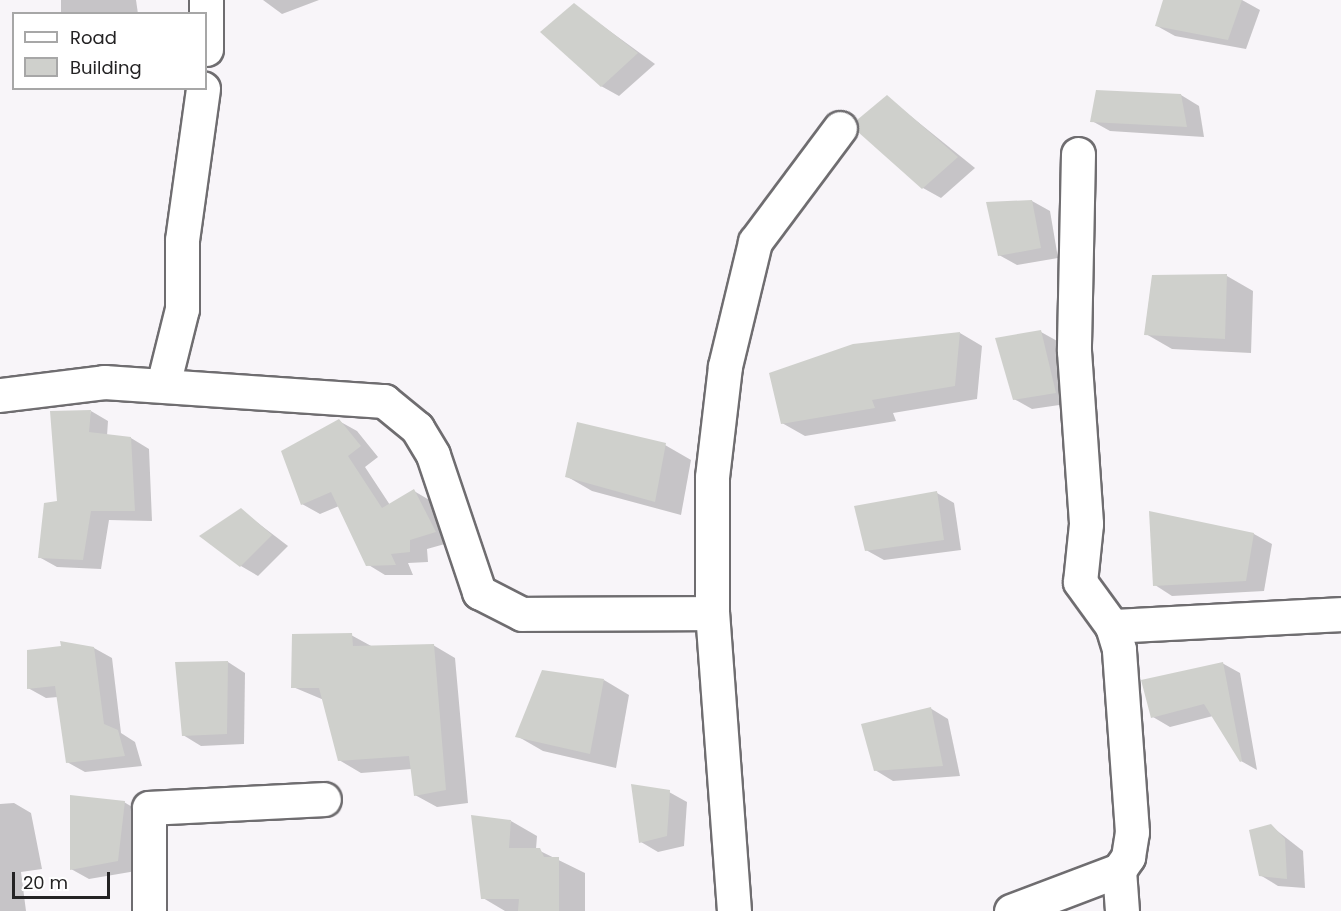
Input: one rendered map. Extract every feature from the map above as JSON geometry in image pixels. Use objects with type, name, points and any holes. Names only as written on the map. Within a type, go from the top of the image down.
[{"type":"street","points":[[163,385],[182,309],[182,240],[203,90]]},
{"type":"street","points":[[734,911],[712,613],[712,477],[725,366],[740,296],[755,242],[840,128]]},
{"type":"street","points":[[1078,154],[1074,351],[1086,524],[1080,582],[1112,626],[1119,649],[1132,832],[1119,870],[1122,911]]},
{"type":"street","points":[[0,395],[104,382],[384,401],[417,429],[433,455],[479,592],[522,614],[712,613]]},
{"type":"street","points":[[1112,626],[1341,614]]},
{"type":"street","points":[[149,911],[149,808],[324,799]]},
{"type":"street","points":[[1011,911],[1119,870]]},
{"type":"building","points":[[1163,0],[1242,0],[1228,40],[1155,26]]},
{"type":"building","points":[[574,3],[638,53],[601,87],[540,32]]},
{"type":"building","points":[[1096,90],[1181,94],[1187,127],[1090,122]]},
{"type":"building","points":[[887,95],[958,157],[922,189],[858,132],[857,120]]},
{"type":"building","points":[[1032,200],[1041,248],[998,256],[986,202]]},
{"type":"building","points":[[1227,274],[1225,339],[1144,335],[1152,275]]},
{"type":"building","points":[[1041,330],[1056,393],[1013,400],[995,338]]},
{"type":"building","points":[[960,332],[955,386],[872,400],[875,408],[781,424],[769,373],[853,344]]},
{"type":"building","points":[[91,410],[89,432],[131,437],[135,511],[91,511],[83,560],[38,558],[44,503],[57,501],[50,411]]},
{"type":"building","points":[[339,419],[361,446],[348,456],[382,508],[414,489],[436,532],[410,540],[410,552],[391,554],[396,565],[366,566],[331,492],[301,505],[281,451]]},
{"type":"building","points":[[577,422],[666,443],[655,502],[565,477]]},
{"type":"building","points":[[937,491],[944,540],[865,551],[854,506]]},
{"type":"building","points":[[241,508],[272,535],[240,567],[199,536]]},
{"type":"building","points":[[1149,511],[1254,533],[1246,581],[1153,586]]},
{"type":"building","points":[[352,633],[353,646],[434,644],[446,790],[414,796],[409,756],[338,761],[319,688],[291,688],[292,634]]},
{"type":"building","points":[[60,641],[94,647],[104,724],[118,730],[125,756],[66,763],[55,686],[27,689],[27,650],[61,646]]},
{"type":"building","points":[[228,661],[227,734],[182,736],[175,662]]},
{"type":"building","points":[[1223,662],[1242,761],[1240,762],[1204,704],[1151,718],[1141,680]]},
{"type":"building","points":[[542,670],[604,679],[590,754],[515,737]]},
{"type":"building","points":[[931,707],[943,766],[874,771],[861,724]]},
{"type":"building","points":[[631,784],[670,790],[667,836],[639,843]]},
{"type":"building","points":[[70,795],[125,801],[118,861],[70,870]]},
{"type":"building","points":[[471,815],[511,820],[509,848],[540,848],[544,857],[559,857],[559,911],[518,911],[519,899],[481,899]]},
{"type":"building","points":[[1271,824],[1285,839],[1287,879],[1259,876],[1249,830]]}]
